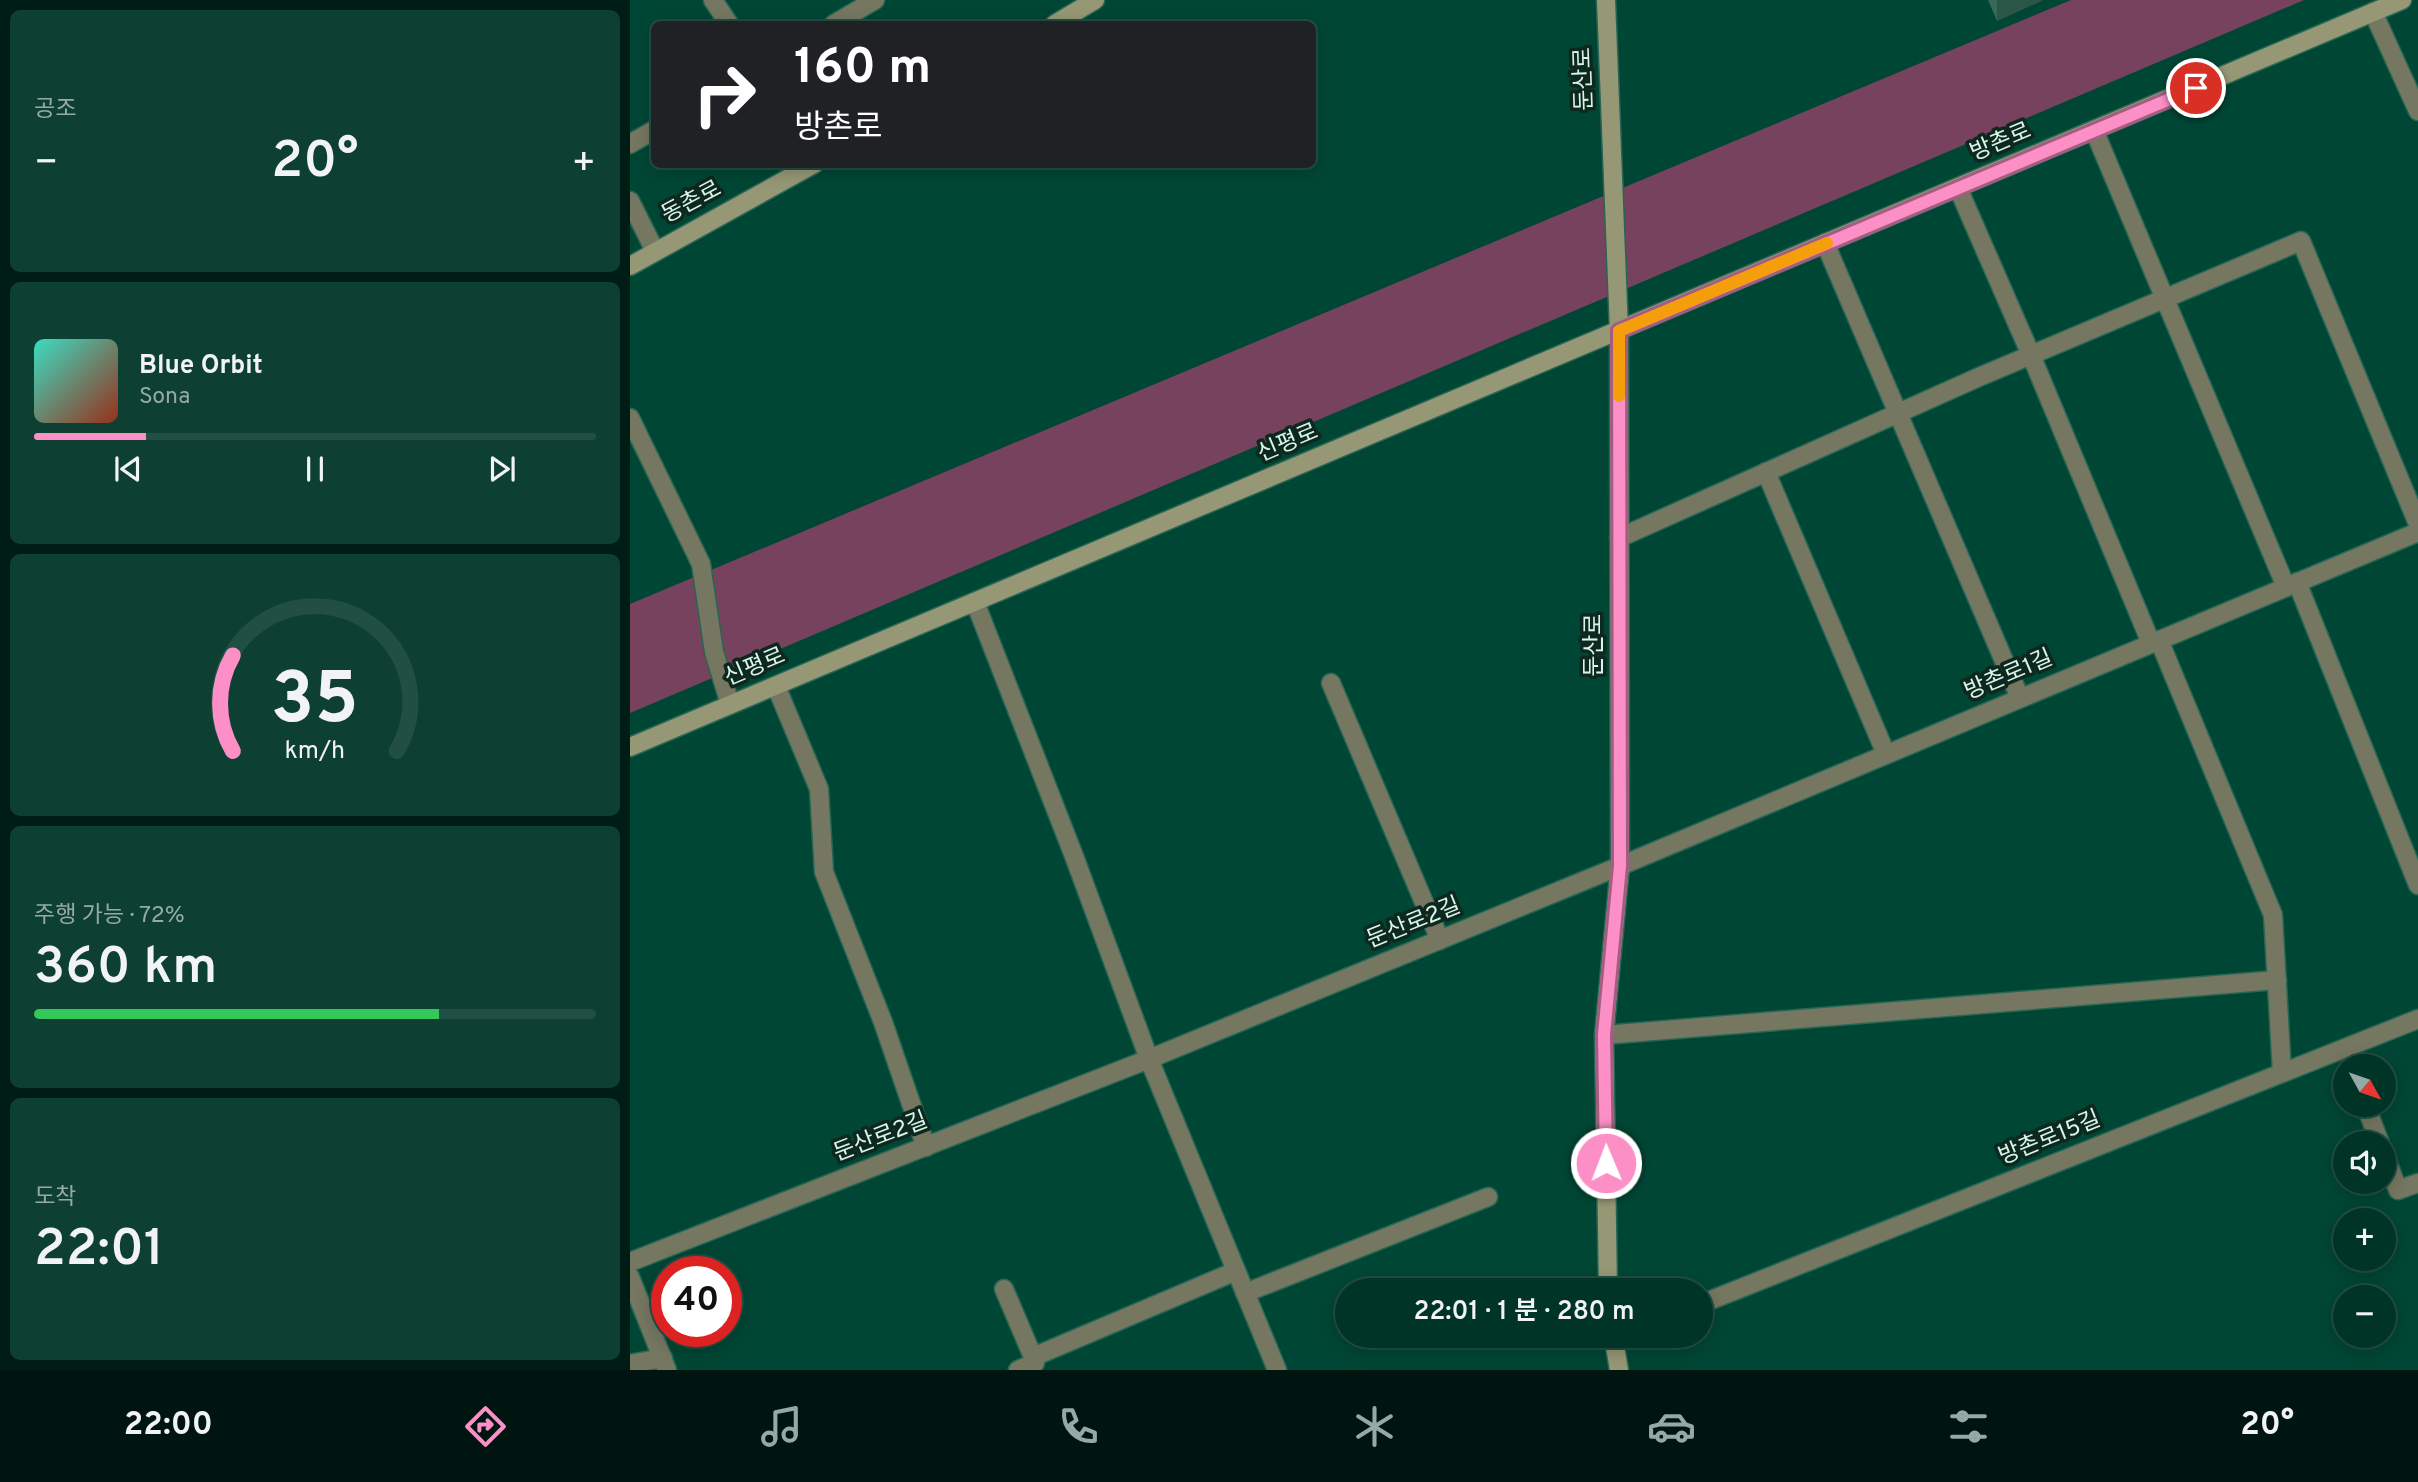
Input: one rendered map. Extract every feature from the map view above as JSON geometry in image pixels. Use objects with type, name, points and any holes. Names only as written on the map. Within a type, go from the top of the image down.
[{"type":"street","points":[[713,0],[727,21]]},
{"type":"street","points":[[839,21],[875,0]]},
{"type":"street","points":[[1060,21],[1095,0]]},
{"type":"street","name":"둔산로","points":[[1606,0],[1619,331],[1620,866],[1604,1035],[1608,1278]]},
{"type":"street","name":"방촌로","points":[[1619,331],[2402,0]]},
{"type":"street","points":[[2373,12],[2418,111]]},
{"type":"street","points":[[2094,130],[2292,585],[2418,885]]},
{"type":"street","points":[[630,144],[651,132]]},
{"type":"street","name":"동촌로","points":[[630,266],[807,168]]},
{"type":"street","points":[[1958,188],[2273,915],[2282,1073]]},
{"type":"street","points":[[630,201],[656,251]]},
{"type":"street","points":[[1619,538],[2031,355],[2301,241],[2418,523]]},
{"type":"street","points":[[1825,243],[2020,698]]},
{"type":"street","name":"신평로","points":[[630,747],[1619,331]]},
{"type":"street","points":[[630,418],[701,564],[714,652],[730,704]]},
{"type":"street","points":[[1766,472],[1886,754]]},
{"type":"street","name":"방촌로1길","points":[[1620,866],[2418,532]]},
{"type":"street","points":[[975,602],[1074,856],[1149,1059],[1277,1370]]},
{"type":"street","points":[[1331,683],[1440,940]]},
{"type":"street","points":[[776,686],[819,789],[824,872],[883,1023],[926,1147]]},
{"type":"street","name":"둔산로2길","points":[[630,1262],[1149,1059],[1620,866]]},
{"type":"street","points":[[1604,1035],[2277,980]]},
{"type":"street","name":"방촌로15길","points":[[1713,1299],[2418,1018]]},
{"type":"street","points":[[2344,1048],[2346,1054]]},
{"type":"street","points":[[2396,1185],[2398,1190],[2418,1183]]},
{"type":"street","points":[[1245,1293],[1488,1197]]},
{"type":"street","points":[[1018,1370],[1236,1271]]},
{"type":"street","points":[[630,1277],[665,1364],[630,1364]]},
{"type":"street","points":[[1004,1289],[1035,1364]]},
{"type":"street","points":[[1618,1348],[1619,1370]]},
{"type":"shaded area","points":[[2071,0],[2304,0],[630,713],[630,604]]},
{"type":"slow traffic","points":[[1619,396],[1619,331],[1827,243]]},
{"type":"route","points":[[1606,1163],[1604,1035],[1620,866],[1619,331],[2196,88]]}]
